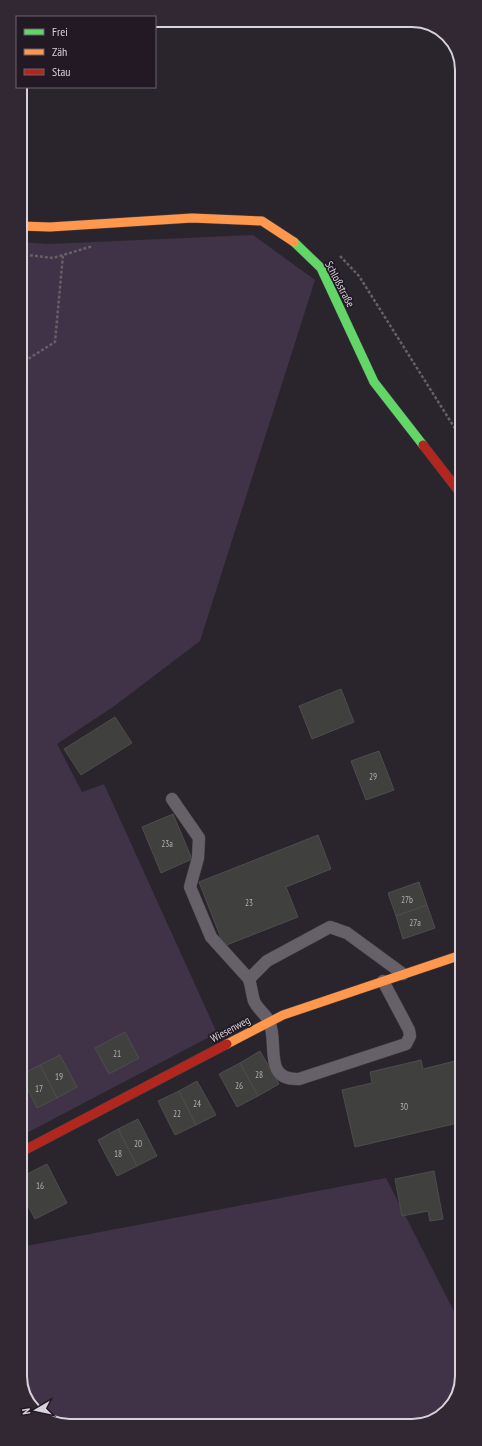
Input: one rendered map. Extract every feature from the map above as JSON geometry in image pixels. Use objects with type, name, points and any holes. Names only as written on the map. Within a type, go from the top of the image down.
[{"type":"street","name":"Schloßstraße","points":[[27,226],[50,227],[192,218],[262,221],[292,240],[321,268],[374,382],[455,486]]},
{"type":"street","name":"Wiesenweg","points":[[27,1149],[283,1015],[455,957]]},
{"type":"lane","points":[[172,799],[199,838],[198,858],[190,887],[211,937],[249,979],[254,1002],[269,1022],[274,1061],[277,1070],[286,1079],[300,1079],[406,1044],[410,1041],[409,1030],[383,981]]},
{"type":"lane","points":[[249,979],[267,961],[330,927],[347,933],[403,974]]},
{"type":"path","points":[[27,255],[53,258],[92,248],[108,223]]},
{"type":"path","points":[[338,253],[359,276],[455,428]]},
{"type":"path","points":[[27,360],[55,342],[63,255]]},
{"type":"shaded area","points":[[253,235],[315,280],[200,641],[113,707],[57,744],[82,792],[104,784],[217,1033],[27,1133],[27,242],[49,244]]},
{"type":"shaded area","points":[[386,1178],[455,1313],[455,1382],[453,1390],[446,1402],[436,1412],[418,1419],[67,1419],[56,1417],[44,1410],[34,1400],[27,1382],[27,1246]]},
{"type":"building","points":[[341,689],[354,722],[312,739],[299,706]]},
{"type":"building","points":[[115,717],[132,743],[81,775],[64,749]]},
{"type":"building","points":[[379,751],[394,790],[366,800],[351,761]]},
{"type":"building","points":[[173,814],[192,859],[161,873],[142,827]]},
{"type":"building","points":[[318,835],[331,869],[286,887],[298,917],[224,946],[199,882]]},
{"type":"building","points":[[419,882],[427,905],[396,916],[388,893]]},
{"type":"building","points":[[427,905],[435,928],[403,939],[396,916]]},
{"type":"building","points":[[125,1032],[139,1058],[109,1074],[95,1048]]},
{"type":"building","points":[[260,1051],[279,1084],[258,1096],[240,1063]]},
{"type":"building","points":[[60,1055],[77,1087],[57,1098],[40,1065]]},
{"type":"building","points":[[421,1060],[423,1069],[455,1061],[455,1124],[355,1147],[342,1090],[372,1083],[370,1072]]},
{"type":"building","points":[[240,1063],[258,1096],[237,1107],[219,1074]]},
{"type":"building","points":[[40,1065],[57,1098],[37,1108],[27,1087],[27,1072]]},
{"type":"building","points":[[197,1081],[216,1115],[196,1125],[179,1091]]},
{"type":"building","points":[[179,1091],[196,1125],[175,1135],[158,1101]]},
{"type":"building","points":[[138,1119],[157,1156],[137,1166],[118,1129]]},
{"type":"building","points":[[118,1129],[137,1166],[117,1176],[98,1140]]},
{"type":"building","points":[[47,1164],[67,1203],[35,1219],[27,1204],[27,1174]]},
{"type":"building","points":[[434,1171],[443,1219],[430,1221],[428,1211],[402,1216],[395,1179]]},
{"type":"traffic: fast","points":[[294,242],[321,268],[374,382],[423,445]]},
{"type":"traffic: slow","points":[[27,226],[50,227],[192,218],[262,221],[294,242]]},
{"type":"traffic: slow","points":[[227,1044],[283,1015],[455,957]]},
{"type":"traffic: jam","points":[[423,445],[455,486]]},
{"type":"traffic: jam","points":[[27,1149],[227,1044]]}]
